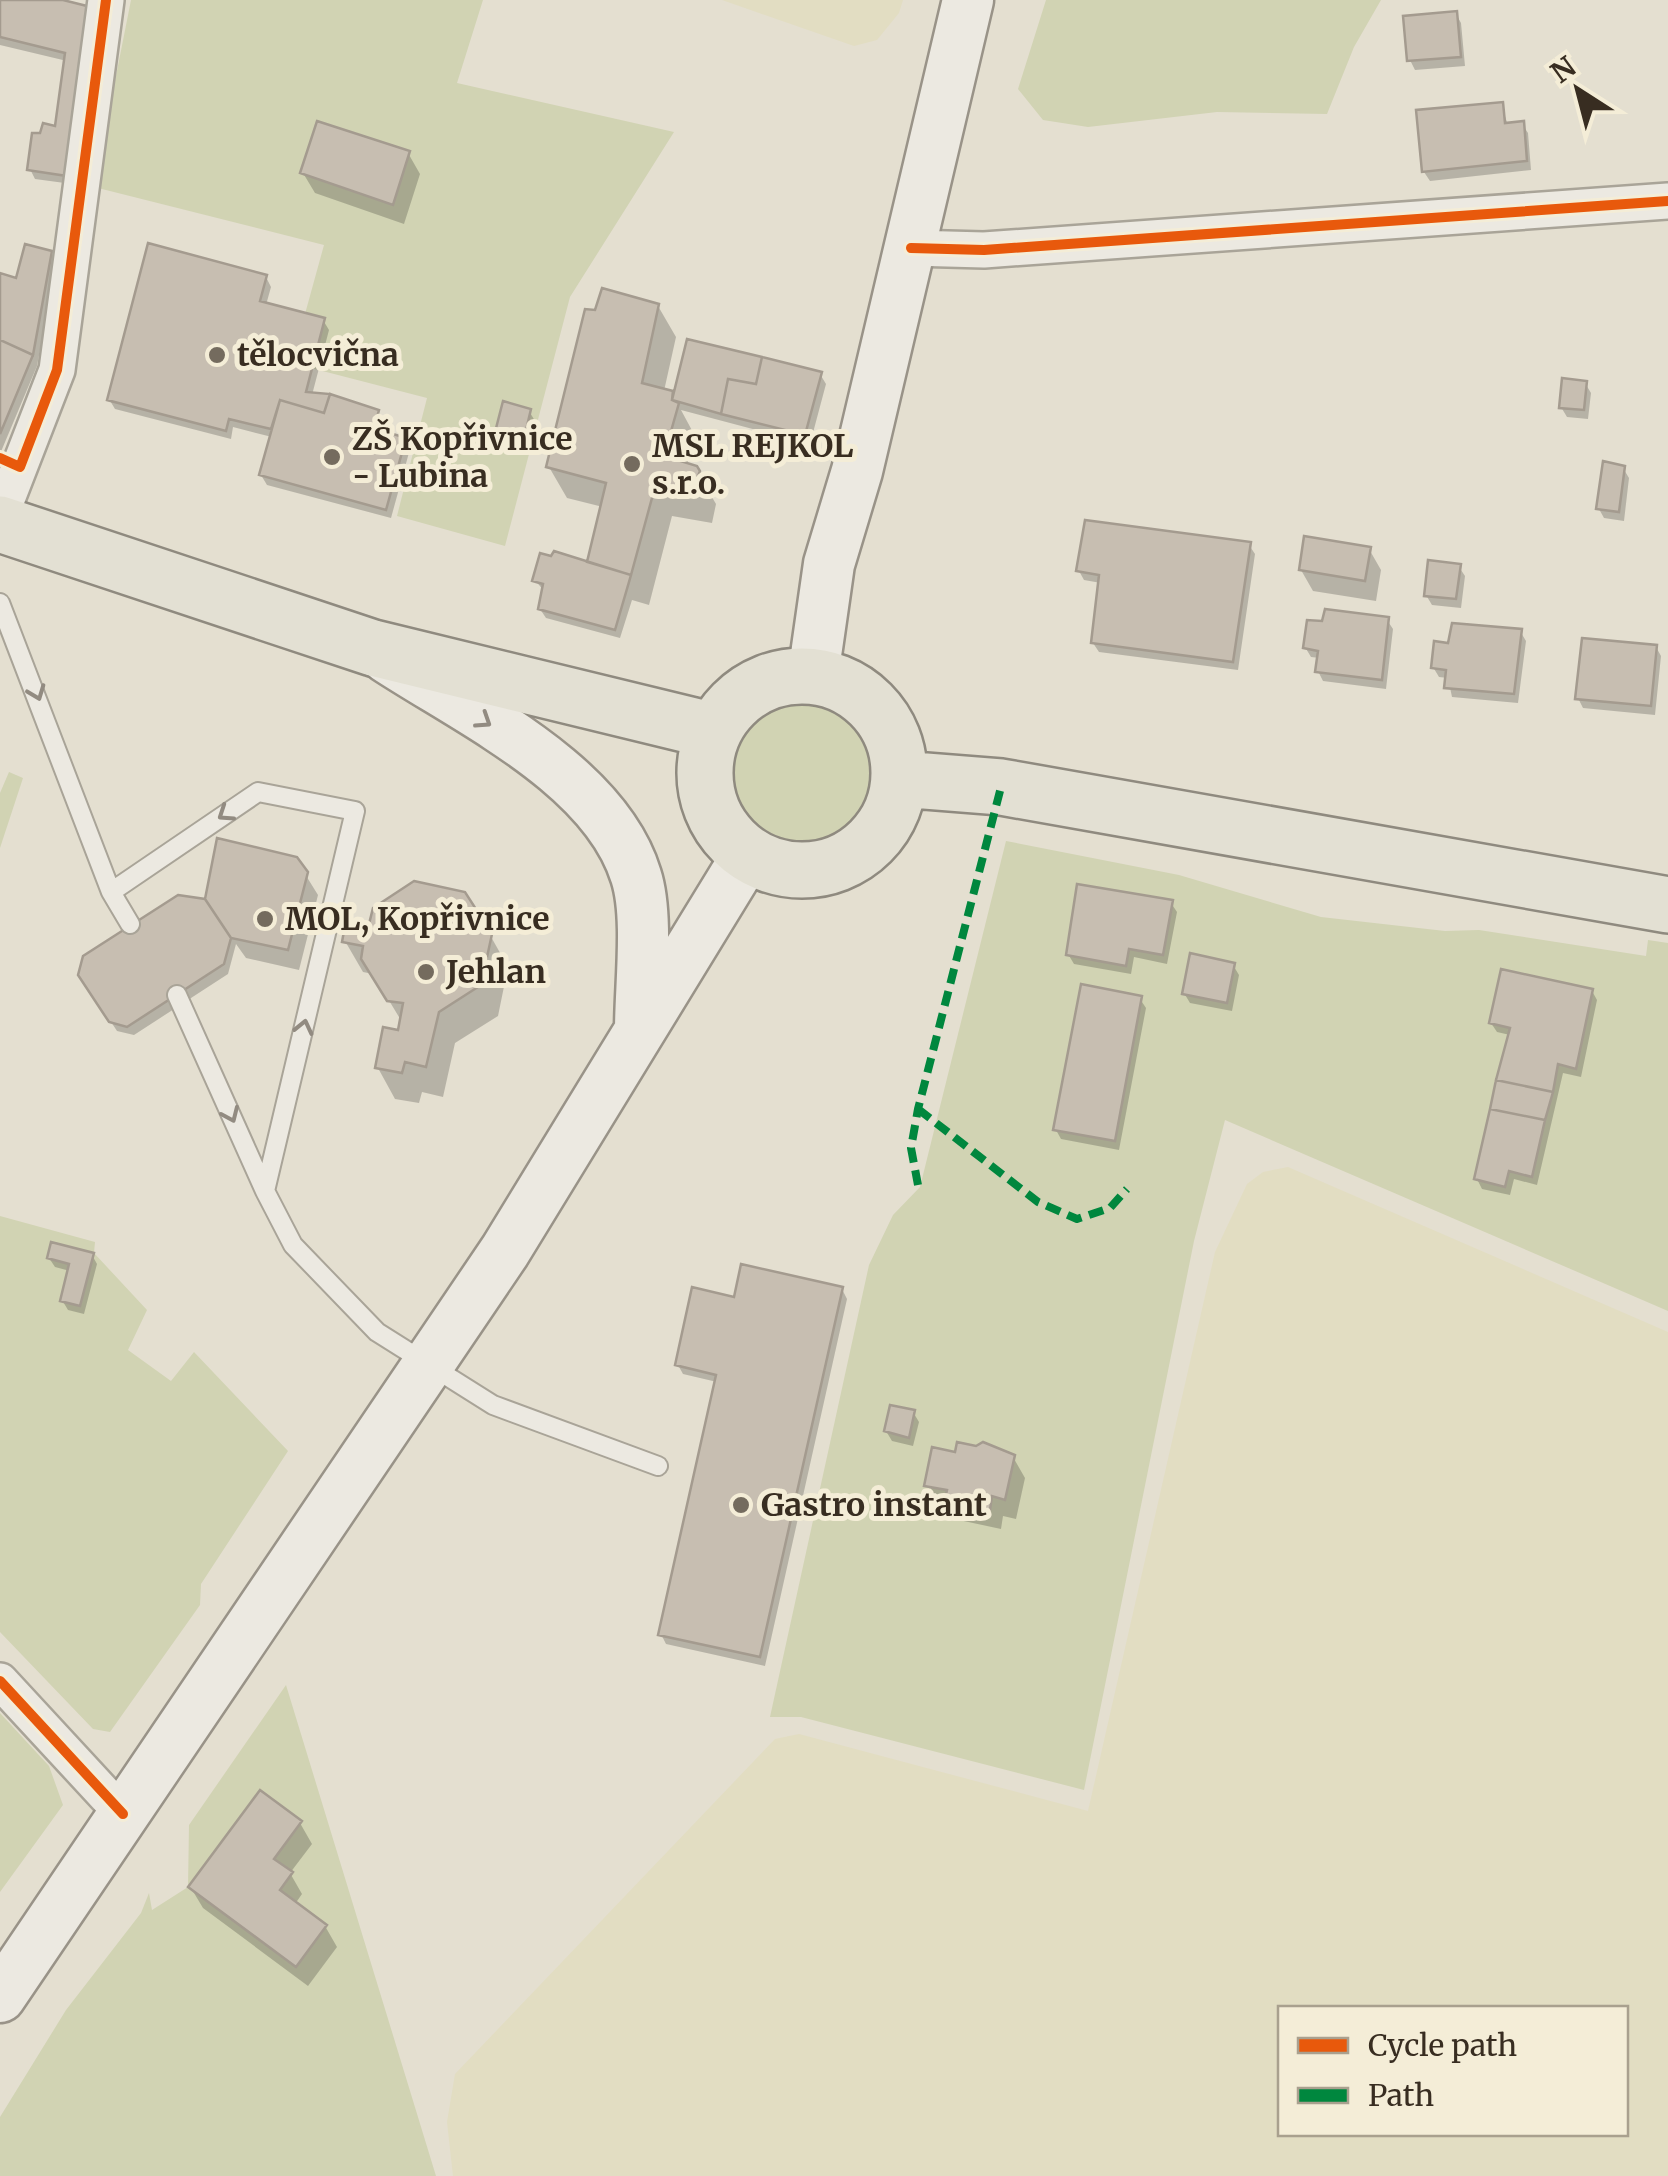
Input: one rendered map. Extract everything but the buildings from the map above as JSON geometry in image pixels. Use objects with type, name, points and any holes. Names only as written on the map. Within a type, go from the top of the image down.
[{"type":"main road","points":[[813,676],[829,564],[858,471],[968,0]]},
{"type":"main road","points":[[0,524],[373,648],[714,731]]},
{"type":"main road","points":[[373,648],[565,775],[595,800],[619,835],[637,878],[640,1030]]},
{"type":"main road","points":[[813,676],[851,689],[881,716],[894,740],[900,780],[886,824],[852,857],[823,868],[792,870],[748,854],[728,836],[708,799],[706,758],[714,731],[732,706],[755,688],[783,678],[813,676]]},
{"type":"main road","points":[[900,780],[1001,788],[1668,905]]},
{"type":"main road","points":[[0,1997],[430,1365],[748,854]]},
{"type":"street","points":[[0,516],[57,370],[106,0]]},
{"type":"street","points":[[911,248],[984,250],[1668,201]]},
{"type":"street","points":[[0,1680],[123,1814]]},
{"type":"lane","points":[[0,602],[111,892],[130,924]]},
{"type":"lane","points":[[111,892],[258,792],[355,811],[266,1191]]},
{"type":"lane","points":[[176,994],[293,1245],[377,1332],[492,1405],[658,1466]]},
{"type":"shaded area","points":[[722,0],[903,0],[899,13],[877,40],[854,46]]},
{"type":"shaded area","points":[[1288,1167],[1668,1332],[1668,2176],[453,2176],[447,2122],[455,2074],[775,1739],[799,1734],[1088,1811],[1215,1252],[1247,1184],[1263,1172]]},
{"type":"green space","points":[[131,0],[483,0],[457,83],[674,132],[570,297],[505,546],[397,516],[427,398],[307,367],[305,314],[324,245],[94,187]]},
{"type":"green space","points":[[1046,0],[1381,0],[1354,47],[1327,114],[1217,112],[1088,127],[1043,120],[1018,89]]},
{"type":"green space","points":[[802,705],[828,711],[850,725],[864,747],[870,773],[864,799],[850,821],[828,835],[802,841],[776,835],[754,821],[740,799],[734,773],[740,747],[754,725],[776,711]]},
{"type":"green space","points":[[9,772],[23,778],[0,848],[0,793]]},
{"type":"green space","points":[[1006,841],[1179,875],[1321,917],[1445,931],[1479,930],[1646,956],[1648,940],[1668,943],[1668,1311],[1225,1120],[1194,1241],[1084,1790],[801,1717],[770,1717],[869,1265],[893,1215],[920,1187]]},
{"type":"green space","points":[[0,1216],[95,1242],[94,1253],[147,1310],[128,1350],[171,1381],[194,1352],[288,1451],[201,1584],[200,1605],[110,1732],[93,1729],[0,1632]]},
{"type":"green space","points":[[286,1685],[436,2176],[0,2176],[0,2117],[66,2010],[141,1913],[149,1893],[152,1910],[188,1887],[189,1825]]},
{"type":"green space","points":[[0,1713],[49,1766],[63,1805],[0,1892]]},
{"type":"marked path","points":[[918,1185],[911,1148],[918,1109],[1001,787]]},
{"type":"marked path","points":[[918,1109],[1038,1202],[1077,1219],[1110,1208],[1127,1189]]},
{"type":"cycle path","points":[[0,458],[20,467],[57,370],[106,0]]},
{"type":"cycle path","points":[[911,248],[984,250],[1668,201]]},
{"type":"cycle path","points":[[0,1681],[123,1814]]},
{"type":"place","name":"tělocvična","points":[[217,355]]},
{"type":"place","name":"ZŠ Kopřivnice - Lubina","points":[[332,457]]},
{"type":"place","name":"MSL REJKOL s.r.o.","points":[[632,464]]},
{"type":"place","name":"MOL, Kopřivnice","points":[[265,919]]},
{"type":"place","name":"Jehlan","points":[[426,972]]},
{"type":"place","name":"Gastro instant","points":[[741,1505]]}]
